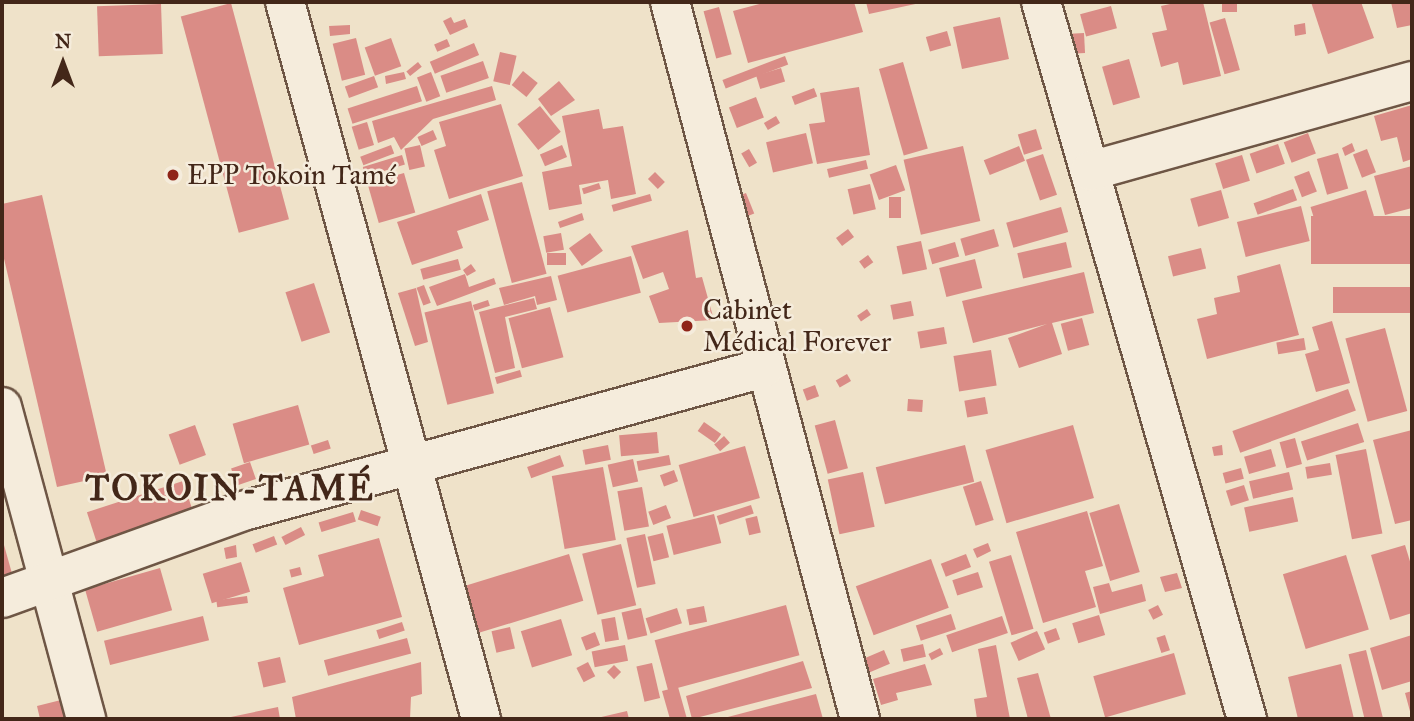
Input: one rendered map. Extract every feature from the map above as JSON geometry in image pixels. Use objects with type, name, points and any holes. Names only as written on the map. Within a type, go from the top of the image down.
[{"type":"street","points":[[285,2],[481,719]]},
{"type":"street","points":[[670,2],[764,368],[860,719]]},
{"type":"street","points":[[1041,2],[1247,719]]},
{"type":"street","points":[[1090,171],[1412,81]]},
{"type":"street","points":[[2,598],[50,583],[247,510],[764,368]]},
{"type":"street","points":[[2,407],[86,719]]},
{"type":"building","points":[[767,2],[854,2],[863,32],[748,63],[733,11]]},
{"type":"building","points":[[866,2],[920,2],[920,3],[869,14]]},
{"type":"building","points":[[1179,2],[1203,2],[1221,76],[1183,85],[1178,62],[1161,67],[1152,33],[1167,30],[1161,6]]},
{"type":"building","points":[[1222,2],[1237,2],[1237,12],[1222,12]]},
{"type":"building","points":[[1311,2],[1361,2],[1374,38],[1328,54]]},
{"type":"building","points":[[1391,2],[1412,2],[1412,25],[1397,28]]},
{"type":"building","points":[[231,3],[289,219],[239,233],[181,16]]},
{"type":"building","points":[[161,4],[163,54],[99,56],[97,6]]},
{"type":"building","points":[[1111,6],[1117,28],[1086,36],[1080,14]]},
{"type":"building","points":[[719,7],[732,54],[716,58],[704,11]]},
{"type":"building","points":[[451,17],[454,23],[465,19],[468,27],[450,35],[443,21]]},
{"type":"building","points":[[1000,17],[1009,59],[962,69],[953,27]]},
{"type":"building","points":[[1225,18],[1240,70],[1225,74],[1210,22]]},
{"type":"building","points":[[1305,23],[1306,34],[1295,36],[1294,25]]},
{"type":"building","points":[[350,25],[350,34],[330,36],[329,26]]},
{"type":"building","points":[[947,31],[951,45],[930,51],[926,37]]},
{"type":"building","points":[[1084,33],[1085,53],[1062,54],[1061,34]]},
{"type":"building","points":[[356,38],[365,75],[342,81],[333,44]]},
{"type":"building","points":[[391,38],[401,66],[375,76],[365,48]]},
{"type":"building","points":[[447,39],[450,46],[437,52],[434,44]]},
{"type":"building","points":[[474,43],[479,55],[435,74],[430,62]]},
{"type":"building","points":[[500,52],[517,56],[510,85],[493,81]]},
{"type":"building","points":[[785,56],[788,64],[726,88],[722,80]]},
{"type":"building","points":[[1129,59],[1140,97],[1113,105],[1102,67]]},
{"type":"building","points":[[483,61],[489,78],[446,93],[440,76]]},
{"type":"building","points":[[418,62],[422,67],[410,76],[406,71]]},
{"type":"building","points":[[903,62],[928,149],[904,155],[879,69]]},
{"type":"building","points":[[781,68],[785,81],[760,89],[756,76]]},
{"type":"building","points":[[523,71],[538,83],[526,97],[512,85]]},
{"type":"building","points":[[404,72],[406,79],[386,84],[385,76]]},
{"type":"building","points":[[431,72],[440,96],[426,102],[417,77]]},
{"type":"building","points":[[374,76],[378,87],[349,98],[345,87]]},
{"type":"building","points":[[559,81],[575,100],[551,116],[538,99]]},
{"type":"building","points":[[417,86],[422,101],[353,124],[348,109]]},
{"type":"building","points":[[492,86],[496,100],[433,119],[401,150],[394,137],[378,143],[372,121]]},
{"type":"building","points":[[859,87],[870,155],[817,164],[809,124],[825,122],[820,93]]},
{"type":"building","points":[[814,88],[817,96],[795,105],[792,97]]},
{"type":"building","points":[[756,97],[764,118],[737,128],[729,107]]},
{"type":"building","points":[[501,104],[523,176],[449,199],[434,150],[446,146],[439,122]]},
{"type":"building","points":[[1412,105],[1412,159],[1403,162],[1397,137],[1381,141],[1374,116]]},
{"type":"building","points":[[540,106],[561,132],[538,150],[517,124]]},
{"type":"building","points":[[599,109],[603,129],[623,126],[636,194],[611,199],[608,180],[579,185],[582,204],[549,210],[542,172],[572,166],[562,116]]},
{"type":"building","points":[[776,116],[780,123],[768,130],[764,123]]},
{"type":"building","points":[[367,122],[374,145],[359,150],[352,127]]},
{"type":"building","points":[[1036,129],[1042,149],[1024,155],[1018,135]]},
{"type":"building","points":[[433,130],[437,139],[422,146],[417,137]]},
{"type":"building","points":[[806,133],[813,163],[773,172],[766,142]]},
{"type":"building","points":[[1308,133],[1316,154],[1292,163],[1284,142]]},
{"type":"building","points":[[1352,143],[1355,151],[1345,156],[1342,148]]},
{"type":"building","points":[[1278,144],[1285,164],[1256,174],[1250,154]]},
{"type":"building","points":[[391,145],[394,153],[363,165],[360,157]]},
{"type":"building","points":[[420,145],[425,166],[409,170],[404,149]]},
{"type":"building","points":[[562,145],[567,157],[545,166],[540,154]]},
{"type":"building","points":[[963,146],[980,221],[921,235],[904,160]]},
{"type":"building","points":[[1019,146],[1025,161],[990,175],[984,160]]},
{"type":"building","points":[[749,149],[757,163],[749,167],[741,154]]},
{"type":"building","points":[[1367,149],[1376,172],[1362,178],[1353,154]]},
{"type":"building","points":[[1338,153],[1348,189],[1327,195],[1317,159]]},
{"type":"building","points":[[1043,154],[1057,195],[1040,201],[1026,160]]},
{"type":"building","points":[[402,155],[405,165],[366,177],[363,167]]},
{"type":"building","points":[[1242,155],[1250,181],[1223,189],[1215,163]]},
{"type":"building","points":[[866,160],[868,169],[829,178],[827,169]]},
{"type":"building","points":[[896,165],[905,190],[879,200],[870,175]]},
{"type":"building","points":[[1412,166],[1412,208],[1385,215],[1374,176]]},
{"type":"building","points":[[1309,171],[1317,192],[1302,197],[1294,177]]},
{"type":"building","points":[[655,172],[665,182],[658,189],[648,179]]},
{"type":"building","points":[[404,173],[415,212],[379,223],[367,183]]},
{"type":"building","points":[[522,182],[547,274],[512,283],[487,191]]},
{"type":"building","points":[[599,183],[601,189],[584,194],[582,189]]},
{"type":"building","points":[[870,184],[876,209],[853,215],[848,189]]},
{"type":"building","points":[[1293,189],[1297,200],[1258,215],[1254,203]]},
{"type":"building","points":[[1221,190],[1229,218],[1198,227],[1190,199]]},
{"type":"building","points":[[1366,190],[1374,216],[1318,233],[1311,207]]},
{"type":"building","points":[[746,193],[754,213],[742,218],[734,198]]},
{"type":"building","points":[[481,194],[489,220],[457,231],[463,248],[412,265],[397,222]]},
{"type":"building","points":[[650,194],[652,201],[613,212],[612,205]]},
{"type":"building","points":[[42,195],[107,476],[57,487],[2,250],[2,204]]},
{"type":"building","points":[[889,197],[901,197],[901,218],[889,218]]},
{"type":"building","points":[[1301,206],[1310,241],[1246,257],[1237,222]]},
{"type":"building","points":[[1061,207],[1068,232],[1013,248],[1006,223]]},
{"type":"building","points":[[582,213],[584,220],[560,228],[558,222]]},
{"type":"building","points":[[1311,216],[1412,216],[1412,264],[1311,264]]},
{"type":"building","points":[[848,229],[854,237],[842,246],[836,238]]},
{"type":"building","points":[[994,229],[999,246],[965,256],[960,239]]},
{"type":"building","points":[[688,230],[696,278],[702,277],[714,320],[659,323],[649,296],[669,289],[663,272],[643,279],[631,246]]},
{"type":"building","points":[[561,233],[564,250],[546,253],[543,236]]},
{"type":"building","points":[[590,233],[603,251],[582,266],[569,248]]},
{"type":"building","points":[[921,241],[927,269],[903,275],[897,246]]},
{"type":"building","points":[[955,242],[959,256],[932,264],[928,250]]},
{"type":"building","points":[[1066,242],[1072,267],[1023,279],[1017,253]]},
{"type":"building","points":[[1201,248],[1206,268],[1173,277],[1168,256]]},
{"type":"building","points":[[547,253],[566,253],[566,265],[547,265]]},
{"type":"building","points":[[868,255],[873,262],[864,269],[859,261]]},
{"type":"building","points":[[631,256],[641,293],[567,312],[558,276]]},
{"type":"building","points":[[458,259],[461,270],[423,280],[420,269]]},
{"type":"building","points":[[975,259],[982,288],[946,297],[939,268]]},
{"type":"building","points":[[471,264],[476,271],[467,276],[463,270]]},
{"type":"building","points":[[1280,264],[1299,335],[1207,359],[1197,319],[1217,314],[1214,298],[1240,292],[1237,276]]},
{"type":"building","points":[[1084,272],[1094,313],[1052,323],[1062,354],[1019,368],[1008,338],[1047,324],[973,343],[962,301]]},
{"type":"building","points":[[465,274],[469,287],[494,278],[496,284],[437,306],[429,287]]},
{"type":"building","points":[[551,276],[557,300],[537,305],[535,296],[504,305],[499,288]]},
{"type":"building","points":[[314,283],[330,332],[302,342],[285,292]]},
{"type":"building","points":[[424,285],[431,303],[423,306],[417,288]]},
{"type":"building","points":[[1333,287],[1412,287],[1412,313],[1333,313]]},
{"type":"building","points":[[416,288],[428,342],[415,346],[398,293]]},
{"type":"building","points":[[534,298],[537,309],[505,317],[515,368],[495,373],[479,312]]},
{"type":"building","points":[[488,300],[490,306],[475,311],[473,305]]},
{"type":"building","points":[[471,301],[494,393],[447,405],[424,313]]},
{"type":"building","points":[[911,301],[914,316],[893,320],[890,305]]},
{"type":"building","points":[[550,307],[563,357],[522,368],[508,318]]},
{"type":"building","points":[[867,309],[871,315],[861,322],[857,316]]},
{"type":"building","points":[[1082,318],[1089,345],[1068,351],[1061,324]]},
{"type":"building","points":[[1332,321],[1350,383],[1316,392],[1305,354],[1319,350],[1312,327]]},
{"type":"building","points":[[944,327],[947,344],[920,348],[917,332]]},
{"type":"building","points":[[1385,328],[1407,411],[1368,422],[1345,339]]},
{"type":"building","points":[[1304,338],[1306,350],[1278,354],[1276,342]]},
{"type":"building","points":[[991,350],[997,386],[959,392],[953,356]]},
{"type":"building","points":[[520,370],[522,377],[497,384],[495,377]]},
{"type":"building","points":[[847,374],[851,381],[840,387],[836,380]]},
{"type":"building","points":[[815,385],[819,396],[807,401],[803,389]]},
{"type":"building","points":[[1348,389],[1356,411],[1240,453],[1232,431]]},
{"type":"building","points":[[985,397],[988,414],[967,417],[964,401]]},
{"type":"building","points":[[908,399],[923,400],[922,412],[907,411]]},
{"type":"building","points":[[298,405],[309,444],[244,463],[233,424]]},
{"type":"building","points":[[835,420],[848,468],[828,474],[815,425]]},
{"type":"building","points":[[704,422],[721,434],[715,443],[698,431]]},
{"type":"building","points":[[1358,423],[1364,442],[1307,461],[1301,442]]},
{"type":"building","points":[[195,425],[206,455],[180,465],[169,435]]},
{"type":"building","points":[[1073,425],[1094,498],[1006,523],[986,450]]},
{"type":"building","points":[[1412,430],[1412,520],[1395,524],[1373,440]]},
{"type":"building","points":[[657,432],[659,453],[621,456],[619,435]]},
{"type":"building","points":[[724,436],[730,443],[720,451],[714,445]]},
{"type":"building","points":[[1295,438],[1302,464],[1287,468],[1280,442]]},
{"type":"building","points":[[328,440],[331,449],[314,454],[311,446]]},
{"type":"building","points":[[608,445],[611,460],[585,465],[582,450]]},
{"type":"building","points":[[965,445],[974,482],[885,504],[876,467]]},
{"type":"building","points":[[1222,445],[1223,455],[1214,456],[1212,447]]},
{"type":"building","points":[[745,446],[760,498],[694,517],[679,465]]},
{"type":"building","points":[[1271,449],[1276,466],[1249,474],[1244,457]]},
{"type":"building","points":[[1366,449],[1382,533],[1352,539],[1336,455]]},
{"type":"building","points":[[560,455],[564,466],[531,478],[527,467]]},
{"type":"building","points":[[669,455],[671,465],[639,471],[637,461]]},
{"type":"building","points":[[633,459],[638,481],[613,487],[608,465]]},
{"type":"building","points":[[250,462],[256,479],[237,486],[231,469]]},
{"type":"building","points":[[1330,463],[1332,475],[1307,479],[1305,467]]},
{"type":"building","points":[[603,467],[616,540],[565,549],[552,476]]},
{"type":"building","points":[[1241,468],[1244,479],[1225,484],[1223,473]]},
{"type":"building","points":[[674,470],[678,481],[664,486],[660,475]]},
{"type":"building","points":[[863,472],[875,527],[839,534],[828,479]]},
{"type":"building","points":[[1289,472],[1293,490],[1253,499],[1249,481]]},
{"type":"building","points":[[183,481],[193,511],[97,543],[87,512]]},
{"type":"building","points":[[981,481],[994,520],[976,526],[963,487]]},
{"type":"building","points":[[1244,485],[1249,500],[1231,506],[1226,491]]},
{"type":"building","points":[[642,487],[649,526],[624,531],[617,491]]},
{"type":"building","points":[[1293,497],[1298,521],[1249,532],[1244,507]]},
{"type":"building","points":[[1119,504],[1140,572],[1110,581],[1089,513]]},
{"type":"building","points":[[666,505],[671,518],[653,525],[648,512]]},
{"type":"building","points":[[751,505],[754,514],[720,525],[717,516]]},
{"type":"building","points":[[361,510],[381,517],[378,526],[358,519]]},
{"type":"building","points":[[1087,511],[1103,566],[1085,571],[1096,607],[1043,623],[1016,532]]},
{"type":"building","points":[[353,512],[356,522],[321,532],[319,523]]},
{"type":"building","points":[[714,514],[721,543],[674,555],[666,526]]},
{"type":"building","points":[[757,516],[761,533],[749,535],[745,519]]},
{"type":"building","points":[[301,527],[305,535],[285,545],[281,537]]},
{"type":"building","points":[[663,533],[669,557],[654,561],[647,537]]},
{"type":"building","points":[[645,534],[656,584],[637,588],[626,538]]},
{"type":"building","points":[[274,536],[277,544],[256,553],[253,544]]},
{"type":"building","points":[[2,538],[13,577],[2,580]]},
{"type":"building","points":[[379,538],[402,617],[299,645],[283,588],[324,576],[318,555]]},
{"type":"building","points":[[988,543],[991,551],[977,558],[973,549]]},
{"type":"building","points":[[621,544],[636,605],[597,615],[582,554]]},
{"type":"building","points":[[236,545],[237,557],[226,559],[224,548]]},
{"type":"building","points":[[1405,545],[1412,568],[1412,613],[1390,620],[1371,555]]},
{"type":"building","points":[[569,554],[583,601],[478,633],[464,586]]},
{"type":"building","points":[[966,554],[971,567],[946,577],[941,564]]},
{"type":"building","points":[[1011,555],[1034,629],[1012,635],[989,562]]},
{"type":"building","points":[[1346,555],[1369,630],[1306,649],[1283,574]]},
{"type":"building","points":[[931,559],[949,608],[874,635],[856,586]]},
{"type":"building","points":[[241,562],[250,592],[212,603],[203,574]]},
{"type":"building","points":[[300,567],[302,575],[291,577],[289,570]]},
{"type":"building","points":[[160,568],[172,610],[97,632],[85,589]]},
{"type":"building","points":[[978,572],[983,587],[957,596],[952,580]]},
{"type":"building","points":[[1177,573],[1182,588],[1165,592],[1160,577]]},
{"type":"building","points":[[1109,583],[1112,592],[1142,584],[1146,601],[1100,614],[1093,587]]},
{"type":"building","points":[[247,596],[248,603],[217,607],[216,600]]},
{"type":"building","points":[[786,605],[799,655],[668,690],[655,640]]},
{"type":"building","points":[[1158,605],[1163,615],[1153,620],[1148,610]]},
{"type":"building","points":[[704,606],[707,622],[689,625],[686,609]]},
{"type":"building","points":[[641,608],[647,635],[628,640],[622,612]]},
{"type":"building","points":[[677,608],[682,623],[651,633],[646,618]]},
{"type":"building","points":[[951,614],[956,629],[921,641],[916,625]]},
{"type":"building","points":[[1099,615],[1105,635],[1078,643],[1072,623]]},
{"type":"building","points":[[203,616],[209,640],[110,665],[104,641]]},
{"type":"building","points":[[1002,616],[1008,633],[952,652],[946,635]]},
{"type":"building","points":[[615,617],[619,640],[605,642],[601,619]]},
{"type":"building","points":[[561,619],[572,655],[532,668],[521,631]]},
{"type":"building","points":[[402,622],[405,631],[379,639],[376,630]]},
{"type":"building","points":[[510,627],[515,648],[496,653],[491,631]]},
{"type":"building","points":[[1056,628],[1060,639],[1048,644],[1044,632]]},
{"type":"building","points":[[1037,631],[1045,649],[1019,661],[1011,643]]},
{"type":"building","points":[[595,632],[600,645],[586,650],[581,637]]},
{"type":"building","points":[[1165,635],[1170,650],[1161,653],[1156,638]]},
{"type":"building","points":[[1412,635],[1412,681],[1382,690],[1370,648]]},
{"type":"building","points":[[407,638],[411,653],[328,676],[324,660]]},
{"type":"building","points":[[923,644],[926,657],[904,662],[901,649]]},
{"type":"building","points":[[625,645],[628,661],[595,667],[592,651]]},
{"type":"building","points":[[996,645],[1010,719],[977,719],[974,699],[987,697],[978,649]]},
{"type":"building","points":[[940,648],[943,654],[932,660],[928,654]]},
{"type":"building","points":[[884,650],[890,664],[869,673],[863,659]]},
{"type":"building","points":[[1366,650],[1383,719],[1365,719],[1349,654]]},
{"type":"building","points":[[1174,653],[1186,694],[1105,717],[1093,676]]},
{"type":"building","points":[[280,657],[286,682],[263,688],[258,662]]},
{"type":"building","points":[[803,661],[812,688],[692,719],[686,696]]},
{"type":"building","points":[[421,662],[422,694],[411,697],[410,719],[296,719],[292,697]]},
{"type":"building","points":[[588,662],[595,676],[584,682],[576,668]]},
{"type":"building","points":[[652,663],[660,698],[645,702],[636,667]]},
{"type":"building","points":[[925,664],[932,685],[896,693],[898,700],[881,705],[873,679]]},
{"type":"building","points":[[1341,664],[1354,719],[1298,719],[1288,677]]},
{"type":"building","points":[[614,665],[621,672],[614,679],[607,672]]},
{"type":"building","points":[[1038,673],[1051,719],[1028,719],[1017,678]]},
{"type":"building","points":[[678,687],[687,719],[670,719],[662,691]]},
{"type":"building","points":[[1412,691],[1412,715],[1411,715],[1405,693]]},
{"type":"building","points":[[816,694],[823,719],[724,719],[724,718]]},
{"type":"building","points":[[65,699],[71,719],[40,719],[37,706]]},
{"type":"building","points":[[278,707],[280,719],[226,719],[226,718]]},
{"type":"building","points":[[627,711],[629,719],[597,719],[597,718]]},
{"type":"place","name":"EPP Tokoin Tamé","points":[[173,175]]},
{"type":"place","name":"Cabinet Médical Forever","points":[[687,326]]},
{"type":"district","name":"TOKOIN-TAMÉ","points":[[230,489]]}]
